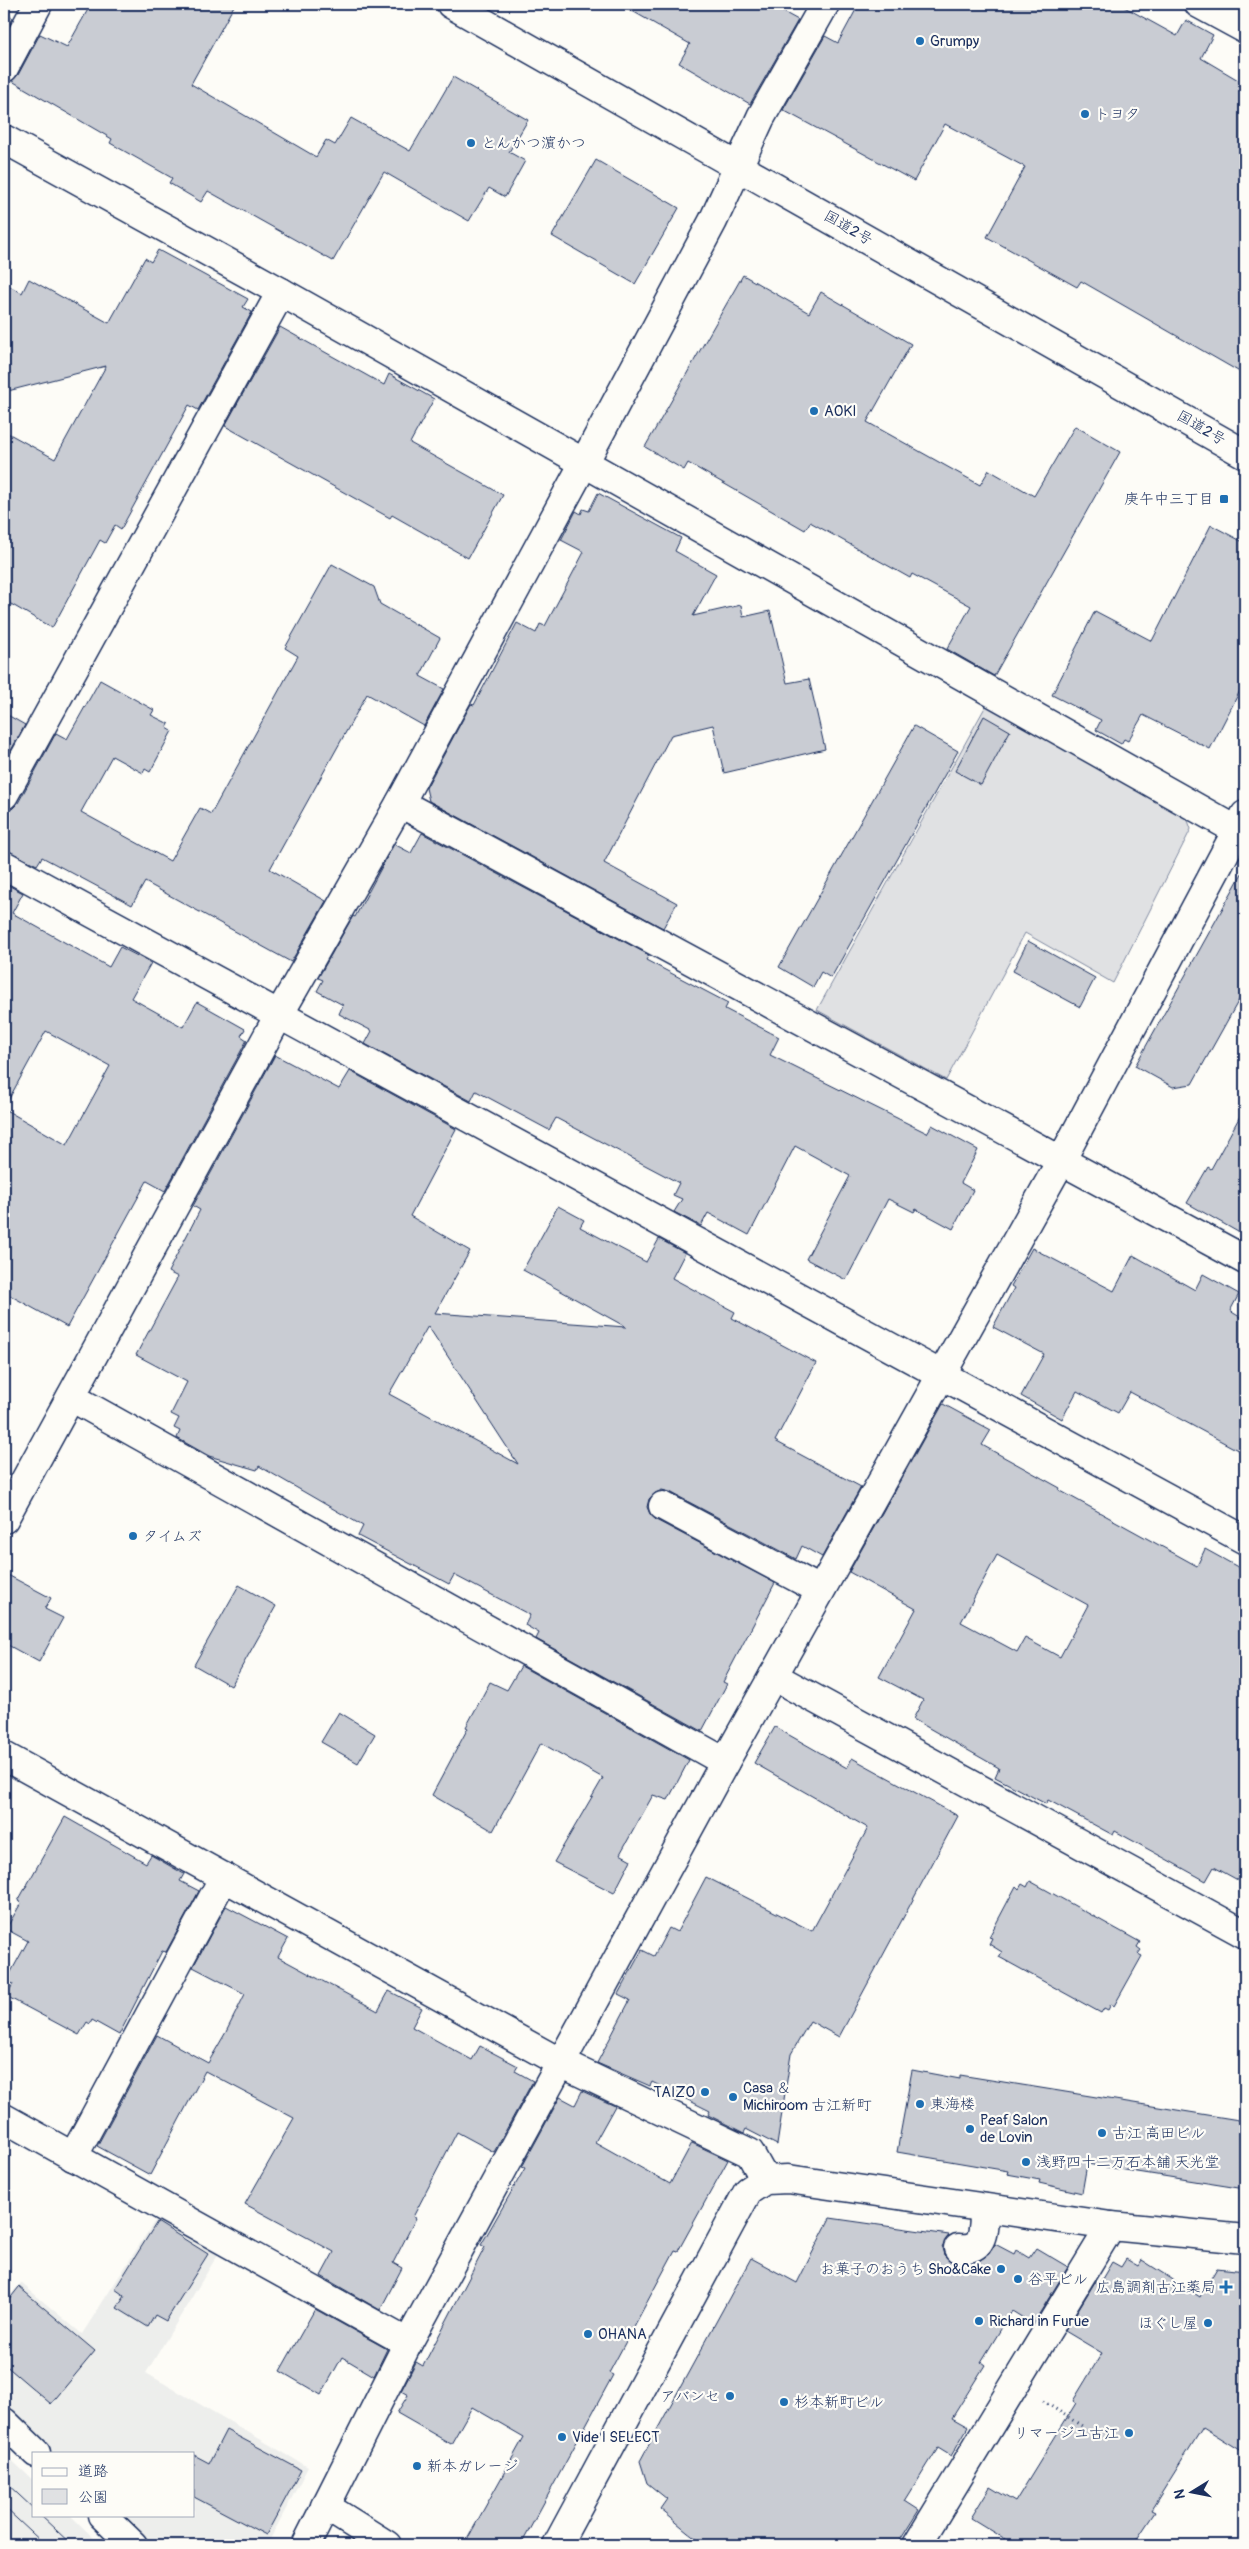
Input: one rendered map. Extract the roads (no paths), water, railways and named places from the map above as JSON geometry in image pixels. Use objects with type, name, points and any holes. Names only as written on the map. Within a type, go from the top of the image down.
[{"type":"main road","points":[[4,68],[38,4]]},
{"type":"main road","name":"国道2号","points":[[451,4],[1245,454]]},
{"type":"main road","points":[[4,1519],[280,1013],[400,803],[713,221],[761,117],[825,4]]},
{"type":"main road","points":[[1199,4],[1245,29]]},
{"type":"main road","points":[[4,139],[281,292],[584,463],[1243,827],[1060,1161],[725,1762],[408,2343],[306,2545]]},
{"type":"main road","points":[[4,795],[281,292]]},
{"type":"main road","points":[[400,803],[1245,1260]]},
{"type":"main road","points":[[4,865],[280,1013],[1245,1540]]},
{"type":"main road","points":[[71,1397],[725,1762]]},
{"type":"main road","points":[[663,1506],[820,1590]]},
{"type":"main road","points":[[773,1676],[1245,1934]]},
{"type":"main road","points":[[4,1756],[561,2063],[750,2153],[765,2180]]},
{"type":"main road","points":[[73,2157],[224,1877]]},
{"type":"main road","points":[[4,2118],[408,2343]]},
{"type":"main road","points":[[556,2545],[748,2191],[765,2180],[788,2179],[1111,2226],[1245,2239]]},
{"type":"main road","points":[[958,2248],[975,2246],[981,2241],[985,2208]]},
{"type":"main road","points":[[917,2545],[1111,2226]]},
{"type":"main road","points":[[4,2422],[35,2452]]},
{"type":"main road","points":[[326,2506],[387,2545]]},
{"type":"main road","points":[[103,2516],[133,2545]]},
{"type":"tram line","points":[[4,2481],[32,2507]]},
{"type":"tram line","points":[[4,2507],[45,2545]]},
{"type":"tram line","points":[[41,2516],[72,2545]]},
{"type":"place","name":"Grumpy","points":[[920,41]]},
{"type":"place","name":"トヨタ","points":[[1085,114]]},
{"type":"place","name":"とんかつ濵かつ","points":[[471,143]]},
{"type":"place","name":"AOKI","points":[[814,411]]},
{"type":"place","name":"庚午中三丁目","points":[[1224,499]]},
{"type":"place","name":"タイムズ","points":[[133,1536]]},
{"type":"place","name":"TAIZO","points":[[705,2092]]},
{"type":"place","name":"Casa ＆ Michiroom 古江新町","points":[[733,2097]]},
{"type":"place","name":"東海楼","points":[[920,2104]]},
{"type":"place","name":"Peaf Salon de Lovin","points":[[970,2129]]},
{"type":"place","name":"古江 高田ビル","points":[[1102,2133]]},
{"type":"place","name":"浅野四十二万石本舗 天光堂","points":[[1026,2162]]},
{"type":"place","name":"お菓子のおうち Sho&Cake","points":[[1001,2269]]},
{"type":"place","name":"谷平ビル","points":[[1018,2279]]},
{"type":"place","name":"広島調剤古江薬局","points":[[1226,2287]]},
{"type":"place","name":"Richard in Furue","points":[[979,2321]]},
{"type":"place","name":"ほぐし屋","points":[[1208,2323]]},
{"type":"place","name":"OHANA","points":[[588,2334]]},
{"type":"place","name":"アバンセ","points":[[730,2396]]},
{"type":"place","name":"杉本新町ビル","points":[[784,2402]]},
{"type":"place","name":"リマージユ古江","points":[[1129,2433]]},
{"type":"place","name":"Vide I SELECT","points":[[562,2437]]},
{"type":"place","name":"新本ガレージ","points":[[417,2466]]}]
